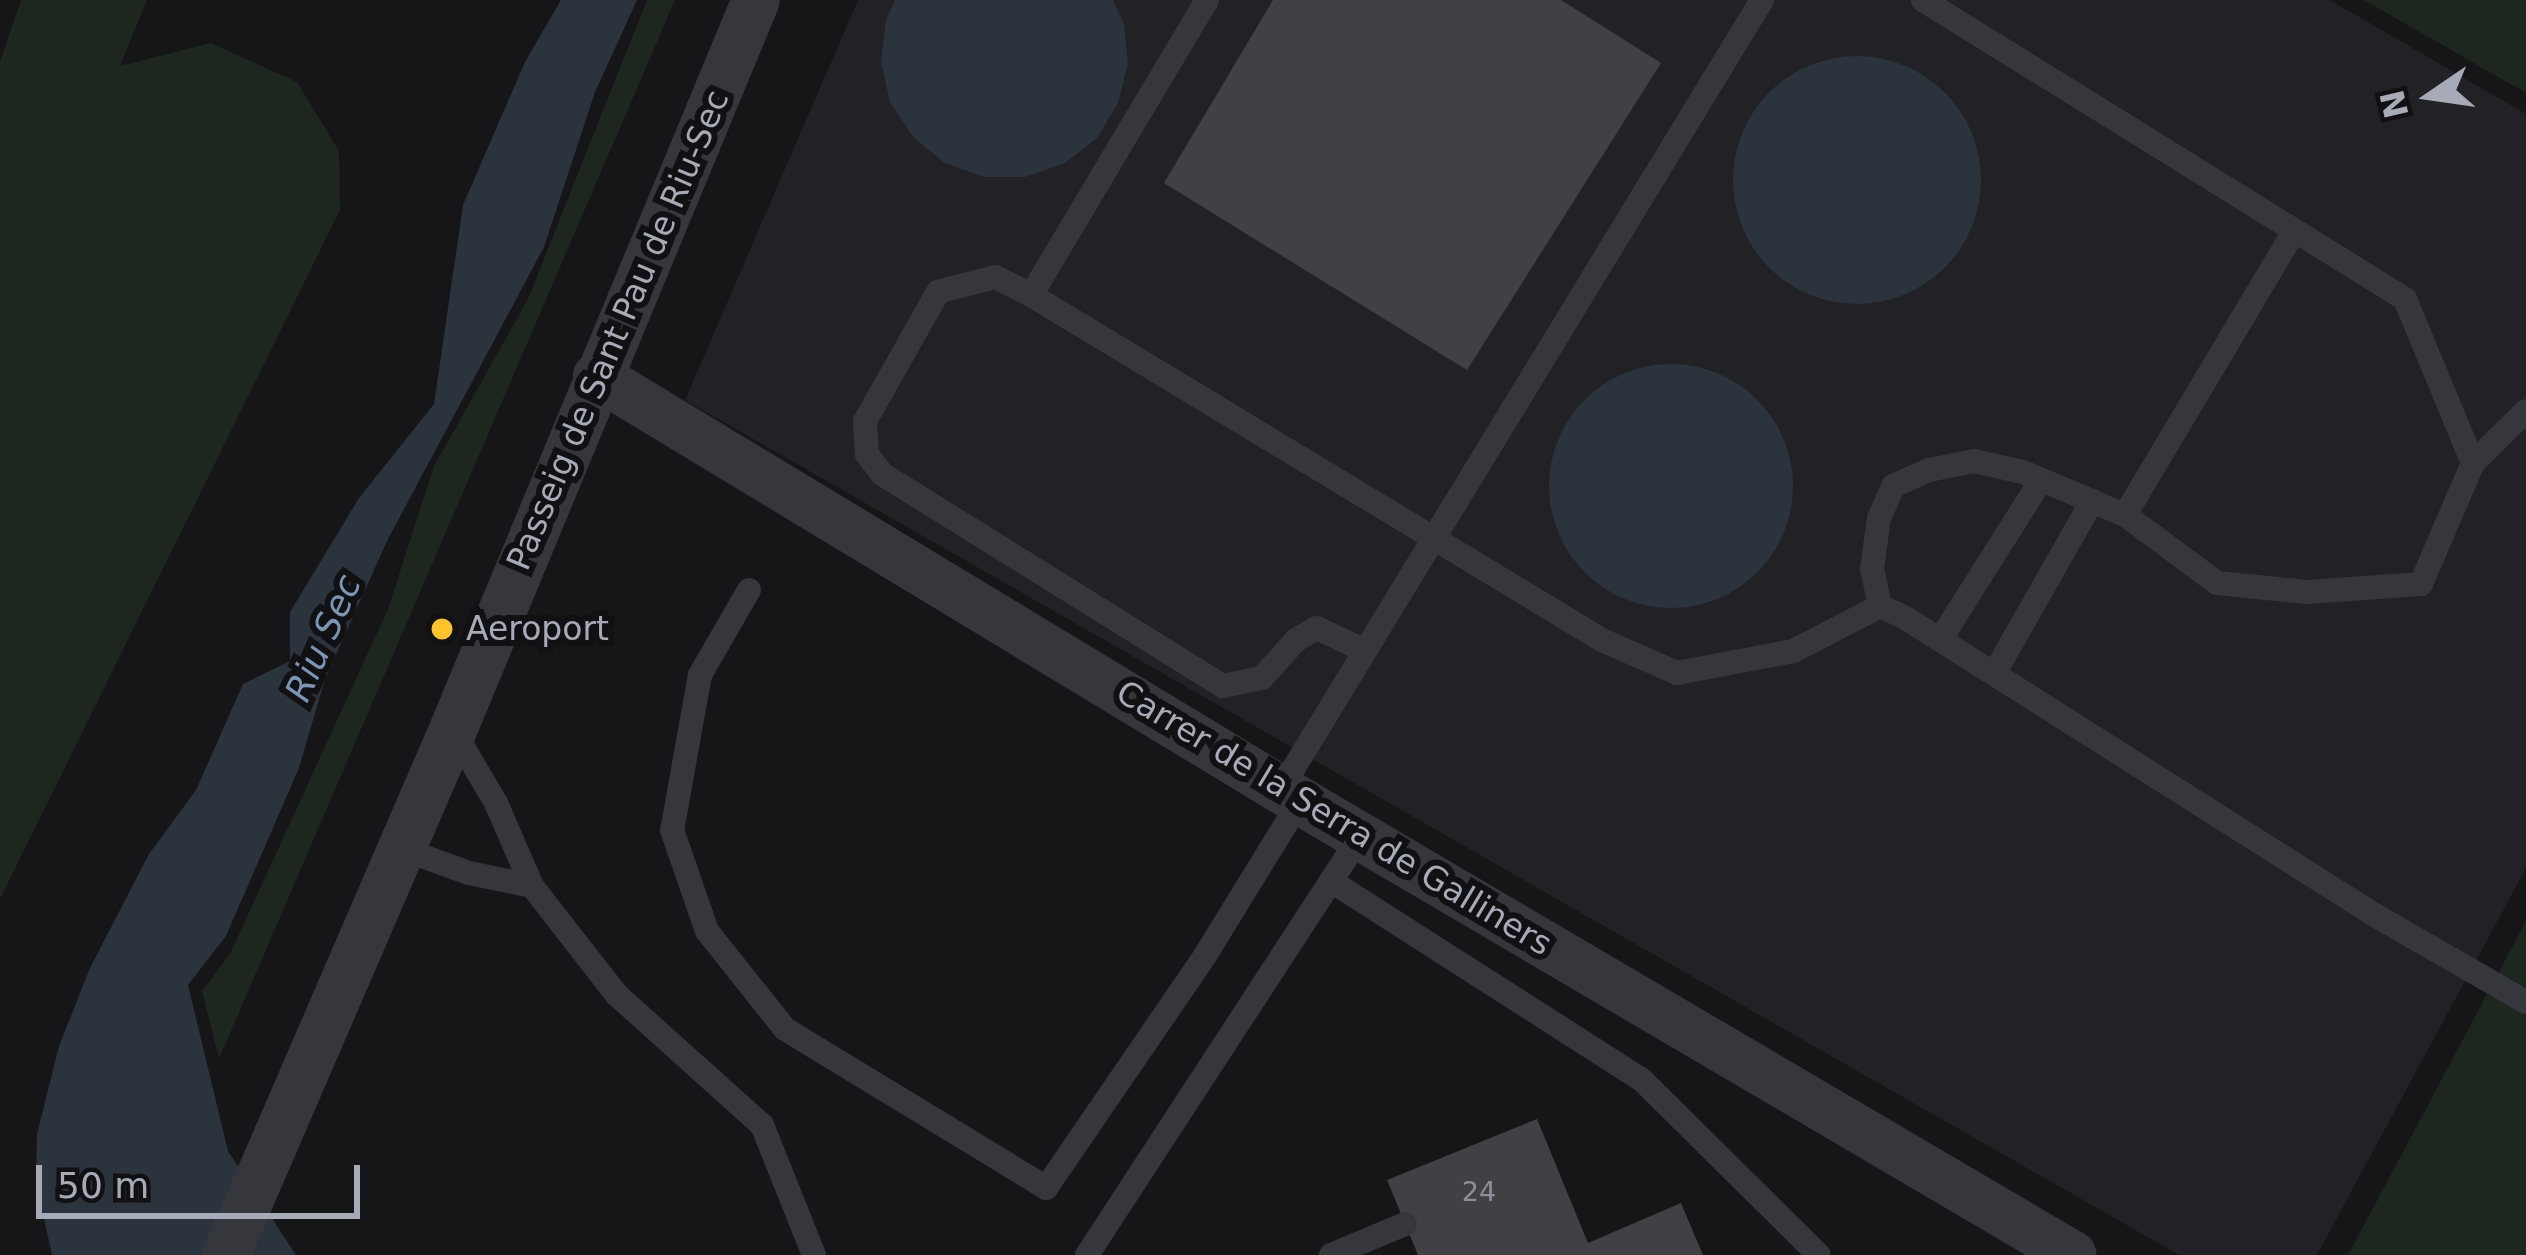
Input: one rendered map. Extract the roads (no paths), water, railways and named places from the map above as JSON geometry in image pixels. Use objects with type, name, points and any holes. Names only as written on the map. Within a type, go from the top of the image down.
[{"type":"street","name":"Passeig de Sant Pau de Riu-Sec","points":[[226,1255],[453,730],[756,0]]},
{"type":"street","name":"Carrer de la Serra de Galliners","points":[[597,376],[1291,795],[2073,1255]]},
{"type":"lane","points":[[1031,295],[1207,0]]},
{"type":"lane","points":[[749,590],[700,675],[672,830],[707,931],[785,1029],[1046,1188],[1206,954],[1364,651],[1762,0]]},
{"type":"lane","points":[[1923,0],[2405,299],[2473,463]]},
{"type":"lane","points":[[2125,515],[2294,231]]},
{"type":"lane","points":[[1364,651],[1317,628],[1296,640],[1262,679],[1223,686],[882,474],[867,454],[865,421],[938,292],[995,277],[1031,295],[1602,640],[1677,674],[1793,651],[1880,606]]},
{"type":"lane","points":[[2526,411],[2473,463],[2421,584],[2307,592],[2217,583],[2125,515],[2042,480],[1974,461],[1929,470],[1893,486],[1879,518],[1872,569],[1880,606],[1995,672],[2373,914],[2526,1002]]},
{"type":"lane","points":[[1940,640],[2042,480]]},
{"type":"lane","points":[[1995,672],[2092,501]]},
{"type":"lane","points":[[453,730],[496,803],[532,886],[617,994],[762,1125],[814,1255]]},
{"type":"lane","points":[[1087,1255],[1361,835]]},
{"type":"lane","points":[[400,848],[469,873],[532,886]]},
{"type":"lane","points":[[1331,881],[1641,1079],[1819,1255]]},
{"type":"lane","points":[[1331,1255],[1405,1224]]},
{"type":"water","name":"Riu Sec","points":[[561,0],[637,0],[595,92],[544,247],[388,539],[325,679],[299,768],[226,936],[188,985],[228,1151],[296,1255],[52,1255],[36,1182],[37,1134],[59,1046],[90,968],[149,854],[196,790],[243,684],[290,661],[290,612],[359,498],[434,404],[463,205],[525,62]]},
{"type":"water","points":[[895,0],[1113,0],[1124,24],[1128,64],[1118,103],[1097,138],[1065,163],[1025,177],[984,177],[945,163],[913,137],[890,102],[881,62],[886,20]]},
{"type":"water","points":[[1857,56],[1904,66],[1944,93],[1971,133],[1981,180],[1971,227],[1944,267],[1904,294],[1857,304],[1810,294],[1770,267],[1743,227],[1733,180],[1743,133],[1770,93],[1810,66]]},
{"type":"water","points":[[1671,364],[1718,374],[1757,400],[1783,439],[1793,486],[1783,533],[1757,572],[1718,598],[1671,608],[1624,598],[1585,572],[1559,533],[1549,486],[1559,439],[1585,400],[1624,374]]},
{"type":"place","name":"Aeroport","points":[[442,629]]}]
